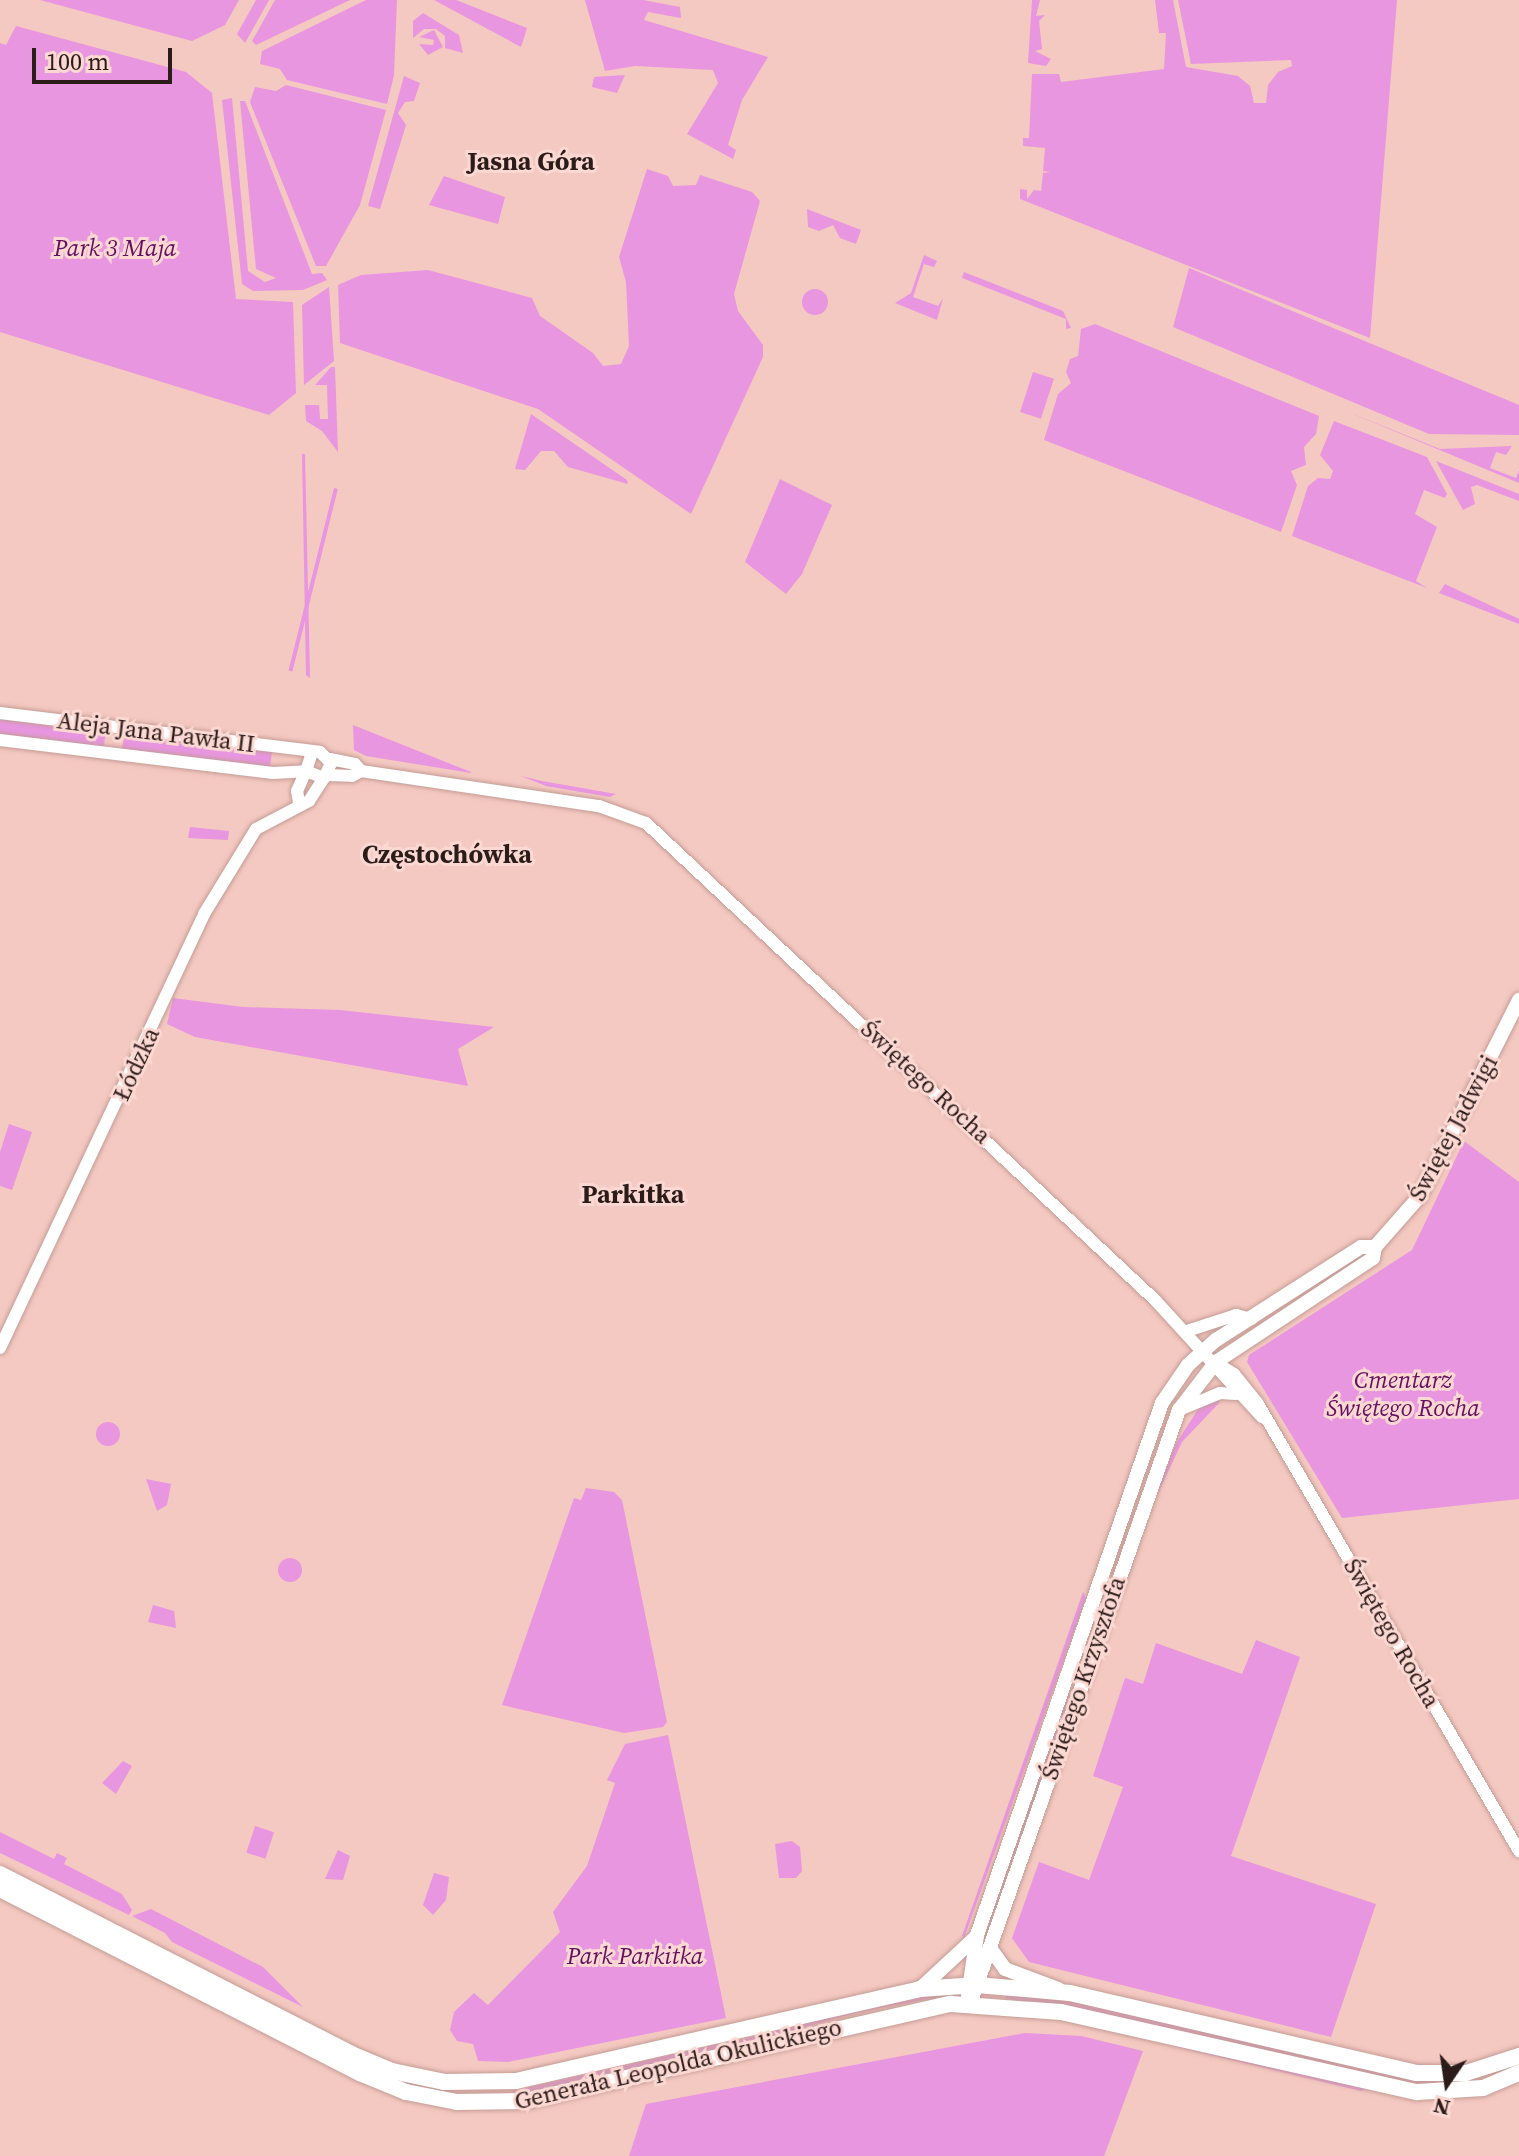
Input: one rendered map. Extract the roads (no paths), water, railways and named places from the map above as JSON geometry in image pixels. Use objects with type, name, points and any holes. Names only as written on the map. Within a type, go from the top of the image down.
[{"type":"main road","name":"Świętej Jadwigi","points":[[1216,1362],[1373,1258],[1375,1247],[1420,1196],[1519,1000]]},
{"type":"main road","name":"Świętej Jadwigi","points":[[1205,1349],[1361,1247],[1375,1247]]},
{"type":"main road","name":"Świętego Krzysztofa","points":[[977,1935],[1148,1435],[1174,1384],[1205,1349]]},
{"type":"main road","name":"Świętego Krzysztofa","points":[[972,1985],[990,1948],[1179,1410],[1216,1362]]},
{"type":"main road","name":"Generała Leopolda Okulickiego","points":[[0,1874],[351,2054],[392,2071],[444,2082],[499,2083],[563,2072],[920,1989],[972,1985],[1070,1993],[1400,2071],[1457,2074],[1519,2056]]},
{"type":"main road","name":"Generała Leopolda Okulickiego","points":[[0,1889],[360,2073],[406,2092],[457,2102],[526,2101],[898,2013],[970,2004],[1061,2012],[1417,2092],[1483,2088],[1519,2073]]},
{"type":"main road","points":[[970,2004],[977,1935]]},
{"type":"main road","points":[[920,1989],[977,1935]]},
{"type":"main road","points":[[990,1948],[1005,1969],[1070,1993]]},
{"type":"street","name":"Aleja Jana Pawła II","points":[[0,713],[312,753],[330,759]]},
{"type":"street","name":"Aleja Jana Pawła II","points":[[0,740],[273,773],[306,771]]},
{"type":"street","points":[[299,803],[297,791],[306,771],[304,763],[312,753]]},
{"type":"street","points":[[306,771],[326,776],[352,776],[361,771],[355,764],[330,759],[326,776]]},
{"type":"street","name":"Świętego Rocha","points":[[361,771],[626,813],[694,862],[1187,1331],[1216,1362],[1236,1394],[1262,1417]]},
{"type":"street","name":"Łódzka","points":[[0,1348],[204,914],[256,829],[315,796],[326,776]]},
{"type":"street","points":[[1187,1331],[1236,1315],[1251,1319]]},
{"type":"street","name":"Świętego Rocha","points":[[1216,1362],[1239,1380],[1262,1417],[1519,1851]]},
{"type":"street","points":[[1179,1410],[1220,1393],[1236,1394]]},
{"type":"district","name":"Jasna Góra","points":[[531,162]]},
{"type":"district","name":"Częstochówka","points":[[447,855]]},
{"type":"district","name":"Parkitka","points":[[633,1195]]},
{"type":"park label","name":"Park 3 Maja","points":[[115,248]]},
{"type":"park label","name":"Cmentarz Świętego Rocha","points":[[1403,1394]]},
{"type":"park label","name":"Park Parkitka","points":[[635,1956]]}]
